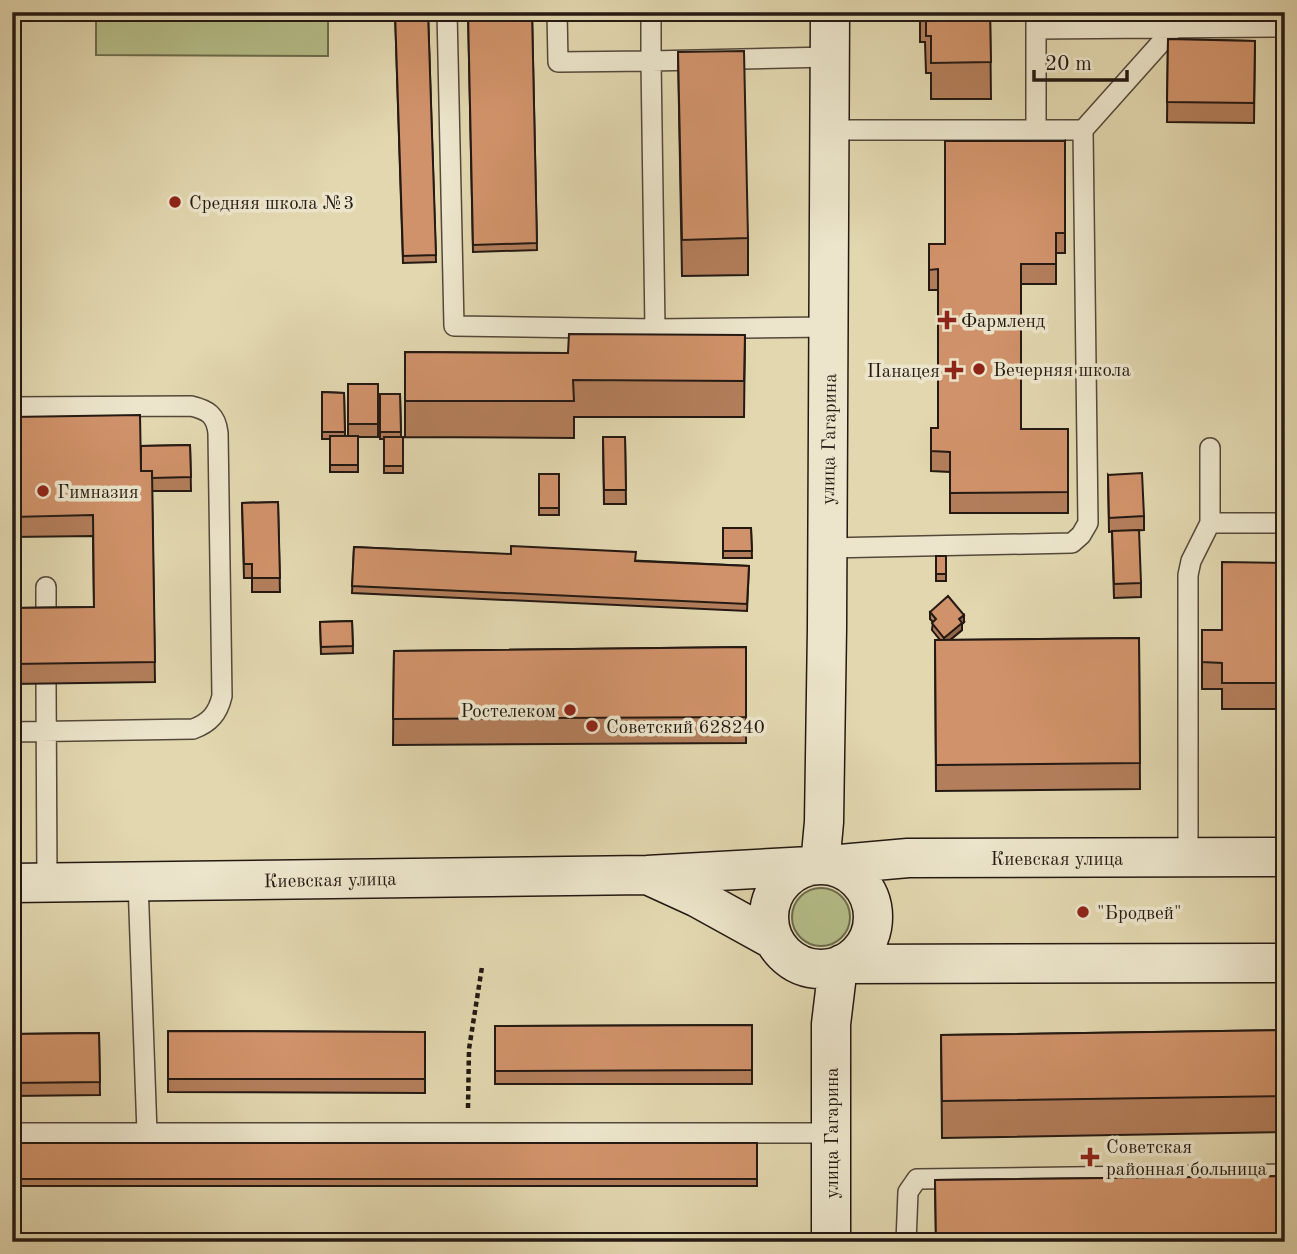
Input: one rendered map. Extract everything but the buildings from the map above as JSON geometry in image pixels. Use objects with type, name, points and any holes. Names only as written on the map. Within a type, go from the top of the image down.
[{"type":"main road","name":"улица Гагарина","points":[[820,865],[824,822],[830,12]]},
{"type":"main road","name":"Киевская улица","points":[[30,883],[647,875],[908,858],[1285,857]]},
{"type":"main road","points":[[832,966],[858,953],[864,946],[871,929],[872,910],[861,884],[847,872],[820,865],[794,872],[776,891],[769,915],[774,940],[791,959],[832,966],[1285,963]]},
{"type":"main road","name":"Киевская улица","points":[[647,875],[698,898],[774,940]]},
{"type":"main road","name":"улица Гагарина","points":[[831,1242],[832,966]]},
{"type":"lane","points":[[447,12],[454,326],[655,329],[829,327]]},
{"type":"lane","points":[[557,12],[558,62],[830,57]]},
{"type":"lane","points":[[650,12],[655,329]]},
{"type":"lane","points":[[1036,130],[1036,20],[1175,20],[1285,29]]},
{"type":"lane","points":[[827,548],[1072,542],[1081,534],[1088,523],[1083,130],[1175,20]]},
{"type":"lane","points":[[830,130],[1083,130]]},
{"type":"lane","points":[[12,407],[191,406],[212,414],[217,422],[218,433],[222,696],[220,705],[205,724],[193,729],[12,732]]},
{"type":"lane","points":[[1188,858],[1188,575],[1191,561],[1210,523],[1210,448]]},
{"type":"lane","points":[[1210,523],[1285,523]]},
{"type":"lane","points":[[46,587],[46,628]]},
{"type":"lane","points":[[30,883],[47,732],[46,684]]},
{"type":"lane","points":[[138,882],[147,1133]]},
{"type":"lane","points":[[12,1133],[831,1133]]},
{"type":"lane","points":[[906,1242],[908,1192],[918,1179],[1285,1174]]},
{"type":"path","points":[[468,1133],[468,1049],[482,967]]},
{"type":"green space","points":[[96,12],[328,12],[328,56],[96,55]]},
{"type":"green space","points":[[821,888],[842,896],[850,917],[842,938],[821,946],[800,938],[792,917],[800,896]]},
{"type":"place","name":"Средняя школа №3","points":[[175,202]]},
{"type":"place","name":"Фармленд","points":[[947,320]]},
{"type":"place","name":"Вечерняя школа","points":[[979,369]]},
{"type":"place","name":"Панацея","points":[[954,370]]},
{"type":"place","name":"Гимназия","points":[[43,491]]},
{"type":"place","name":"Ростелеком","points":[[570,710]]},
{"type":"place","name":"Советский 628240","points":[[592,726]]},
{"type":"place","name":"\"Бродвей\"","points":[[1083,912]]},
{"type":"place","name":"Советская районная больница","points":[[1090,1157]]}]
